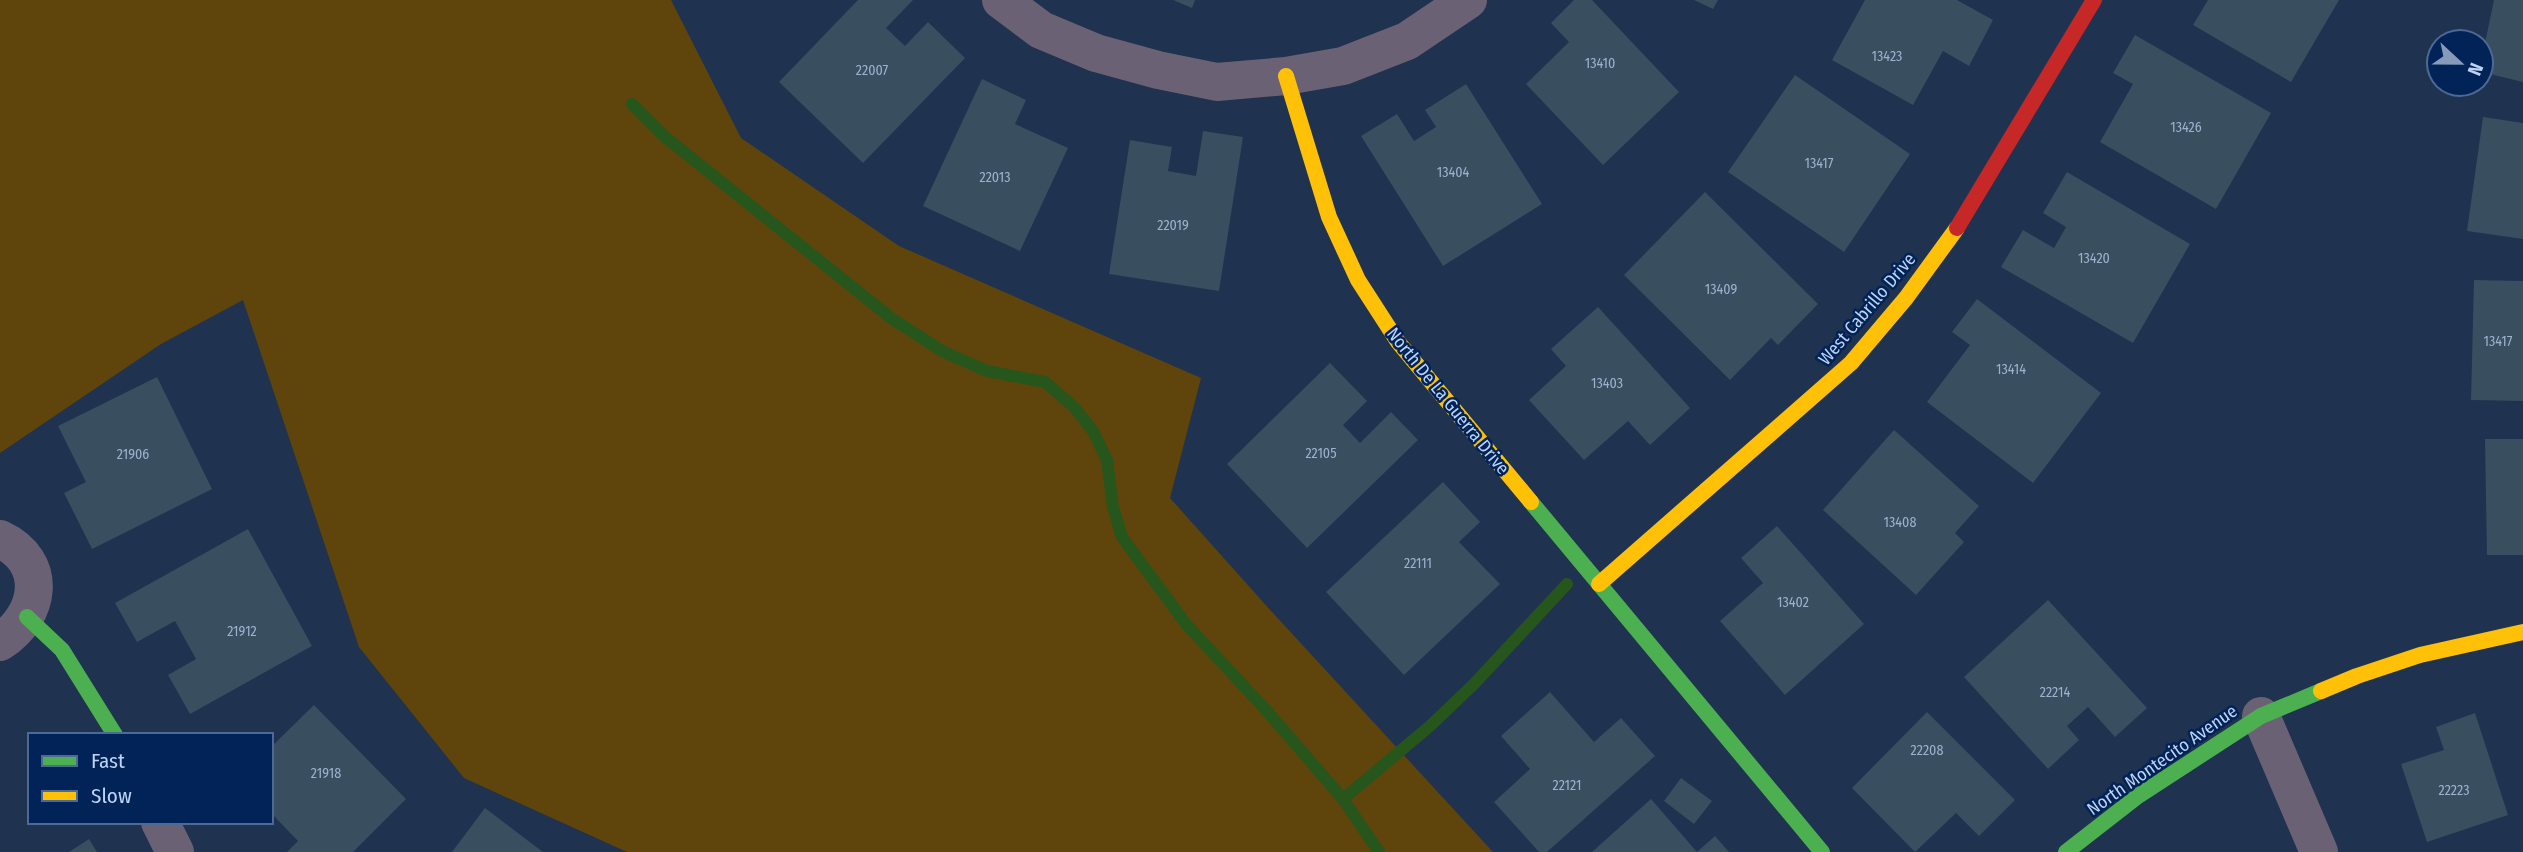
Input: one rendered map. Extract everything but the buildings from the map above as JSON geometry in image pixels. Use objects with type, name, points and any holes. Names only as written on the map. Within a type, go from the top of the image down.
[{"type":"street","points":[[1001,0],[1041,30],[1096,53],[1217,82],[1286,76],[1343,66],[1407,41],[1468,0]]},
{"type":"street","name":"West Cabrillo Drive","points":[[1599,584],[1851,363],[1906,298],[1954,232],[2094,0]]},
{"type":"street","name":"North De La Guerra Drive","points":[[1286,76],[1329,217],[1358,279],[1398,342],[1822,852]]},
{"type":"street","points":[[0,539],[18,550],[28,565],[34,582],[33,600],[13,629],[62,650],[114,733]]},
{"type":"street","name":"North Montecito Avenue","points":[[2066,852],[2138,796],[2261,716],[2357,676],[2420,655],[2523,632]]},
{"type":"street","points":[[2261,716],[2319,852]]},
{"type":"street","points":[[161,824],[175,852]]},
{"type":"shaded area","points":[[0,0],[671,0],[741,138],[899,246],[1201,378],[1170,498],[1493,852],[627,852],[464,778],[359,647],[243,300],[161,344],[0,453]]},
{"type":"waterway","points":[[632,104],[664,136],[891,318],[942,351],[987,371],[1045,382],[1074,407],[1093,431],[1107,460],[1113,507],[1122,537],[1186,624],[1267,711],[1343,799],[1379,852]]},
{"type":"waterway","points":[[1343,799],[1430,726],[1474,684],[1567,584]]},
{"type":"traffic: fast","points":[[1531,502],[1822,852]]},
{"type":"traffic: fast","points":[[27,617],[62,650],[114,733]]},
{"type":"traffic: fast","points":[[2066,852],[2138,796],[2261,716],[2321,691]]},
{"type":"traffic: slow","points":[[1286,76],[1329,217],[1358,280],[1398,342],[1531,502]]},
{"type":"traffic: slow","points":[[1599,584],[1851,363],[1906,298],[1957,228]]},
{"type":"traffic: slow","points":[[2321,691],[2420,655],[2523,632]]},
{"type":"traffic: jam","points":[[1957,228],[2094,0]]}]
